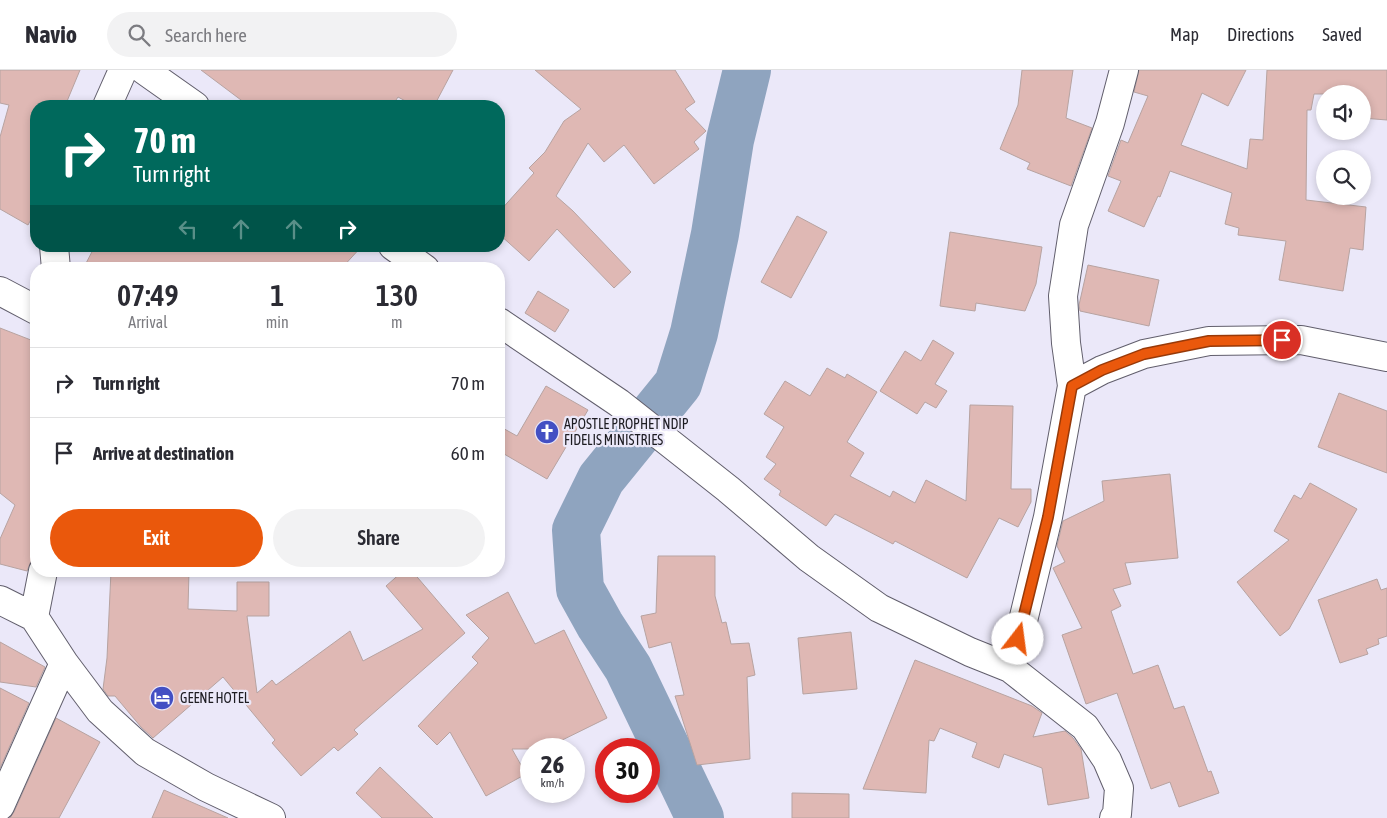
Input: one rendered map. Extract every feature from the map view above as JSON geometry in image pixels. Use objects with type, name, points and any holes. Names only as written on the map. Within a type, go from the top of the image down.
[{"type":"street","points":[[110,100],[123,70]]},
{"type":"street","points":[[144,70],[186,100]]},
{"type":"street","points":[[1010,668],[1048,517],[1072,386],[1066,343],[1063,296],[1074,225],[1110,122],[1124,70]]},
{"type":"street","points":[[401,252],[415,262]]},
{"type":"street","points":[[0,291],[30,307]]},
{"type":"street","points":[[505,326],[619,403],[810,558],[879,608],[970,652],[1010,668],[1085,726],[1107,760],[1119,788],[1114,818]]},
{"type":"street","points":[[1072,386],[1102,370],[1144,354],[1209,341],[1301,340],[1387,357]]},
{"type":"street","points":[[34,617],[42,577]]},
{"type":"street","points":[[0,600],[34,617],[64,663],[100,711],[145,752],[206,787],[272,818]]},
{"type":"street","points":[[0,806],[64,663]]},
{"type":"building","points":[[0,70],[80,70],[68,100],[30,100],[30,221],[28,225],[0,209],[0,137],[9,105],[0,103]]},
{"type":"building","points":[[201,70],[453,70],[437,100],[404,100],[398,97],[396,100],[241,100]]},
{"type":"building","points":[[535,70],[675,70],[695,102],[685,109],[706,131],[694,142],[699,149],[654,184],[624,145],[604,162],[588,143],[556,196],[573,211],[631,272],[614,288],[557,229],[529,261],[505,239],[505,205],[534,173],[529,168],[545,152],[564,121],[581,109]]},
{"type":"building","points":[[1022,70],[1073,70],[1066,118],[1092,128],[1071,186],[1027,169],[1030,163],[1000,149],[1018,105]]},
{"type":"building","points":[[1139,70],[1246,70],[1228,106],[1202,93],[1181,145],[1247,169],[1250,139],[1263,140],[1267,70],[1387,70],[1387,120],[1371,119],[1371,85],[1316,85],[1316,94],[1314,94],[1311,110],[1307,110],[1306,200],[1316,201],[1316,205],[1366,207],[1363,250],[1350,248],[1343,291],[1279,280],[1286,241],[1238,235],[1239,228],[1225,224],[1232,193],[1170,171],[1160,197],[1158,196],[1144,227],[1108,211],[1121,181],[1108,176],[1121,140],[1128,143],[1148,96],[1134,92]]},
{"type":"building","points":[[797,216],[827,232],[791,298],[761,282]]},
{"type":"building","points":[[950,232],[1042,247],[1036,284],[1025,311],[976,303],[975,311],[940,306]]},
{"type":"building","points":[[92,252],[357,252],[347,262],[87,262]]},
{"type":"building","points":[[1088,265],[1159,280],[1149,326],[1080,311],[1079,305]]},
{"type":"building","points":[[538,291],[569,310],[555,332],[525,313]]},
{"type":"building","points":[[0,328],[30,340],[30,564],[27,571],[0,564],[0,539],[15,505],[0,493]]},
{"type":"building","points":[[933,340],[954,353],[935,384],[947,391],[936,408],[925,402],[917,414],[880,391],[905,351],[921,361]]},
{"type":"building","points":[[827,368],[845,378],[847,374],[877,392],[847,442],[864,453],[850,476],[890,497],[893,491],[915,503],[926,480],[966,501],[970,405],[1013,406],[1011,489],[1031,489],[1031,502],[1018,527],[999,518],[967,578],[895,541],[893,544],[835,514],[826,526],[779,495],[781,491],[764,479],[776,464],[766,457],[784,427],[764,414],[785,381],[810,396]]},
{"type":"building","name":"APOSTLE PROPHET NDIP FIDELIS MINISTRIES","points":[[546,386],[588,410],[547,479],[505,454],[505,429],[517,436]]},
{"type":"building","points":[[1339,393],[1387,411],[1387,473],[1318,447]]},
{"type":"building","points":[[1170,474],[1178,558],[1125,563],[1131,584],[1113,589],[1121,606],[1111,611],[1133,674],[1158,665],[1174,709],[1184,706],[1208,772],[1211,771],[1219,793],[1179,807],[1170,782],[1151,789],[1117,693],[1086,704],[1062,635],[1082,628],[1053,568],[1065,562],[1057,546],[1063,521],[1104,501],[1102,481]]},
{"type":"building","points":[[1310,483],[1357,509],[1289,629],[1280,636],[1237,582],[1289,540],[1274,531],[1294,495],[1301,499]]},
{"type":"building","points":[[658,556],[715,556],[715,596],[722,623],[726,622],[731,644],[749,643],[755,675],[747,677],[750,759],[697,765],[675,696],[684,695],[671,642],[649,648],[641,616],[656,613]]},
{"type":"building","points":[[111,577],[189,577],[188,609],[237,611],[237,582],[269,582],[269,616],[247,616],[257,693],[272,680],[276,685],[350,631],[363,661],[423,629],[386,586],[396,577],[417,577],[465,633],[354,730],[358,734],[338,751],[334,747],[301,776],[272,743],[275,740],[223,677],[153,738],[141,727],[115,696],[108,696],[103,689],[107,658]]},
{"type":"building","points":[[1377,579],[1381,590],[1387,588],[1387,636],[1378,639],[1379,644],[1366,649],[1368,654],[1340,663],[1318,600]]},
{"type":"building","points":[[508,592],[535,644],[564,630],[607,718],[566,738],[520,738],[520,749],[512,749],[520,763],[520,777],[486,796],[450,732],[437,745],[418,726],[478,663],[472,657],[489,638],[466,615]]},
{"type":"building","points":[[851,632],[857,689],[803,694],[798,638]]},
{"type":"building","points":[[0,642],[45,667],[36,687],[0,682]]},
{"type":"building","points":[[915,660],[1032,706],[1042,713],[1033,737],[1065,731],[1081,749],[1089,798],[1048,805],[1042,768],[1004,754],[999,768],[972,757],[977,743],[940,728],[934,741],[929,740],[926,793],[863,789]]},
{"type":"building","points":[[0,688],[29,703],[0,768]]},
{"type":"building","points":[[56,718],[100,742],[59,818],[10,818],[14,812]]},
{"type":"building","points":[[380,767],[433,818],[382,818],[356,793]]},
{"type":"building","points":[[164,790],[228,818],[152,818]]},
{"type":"building","points":[[792,793],[849,794],[849,818],[792,818]]},
{"type":"waterway","points":[[700,818],[628,668],[600,625],[580,589],[576,530],[601,479],[678,384],[694,333],[715,234],[730,140],[747,70]]},
{"type":"place","name":"APOSTLE PROPHET NDIP FIDELIS MINISTRIES","points":[[547,432]]},
{"type":"place","name":"GEENE HOTEL","points":[[162,698]]},
{"type":"route","points":[[1018,639],[1048,517],[1072,386],[1102,370],[1144,354],[1209,341],[1282,340]]}]
